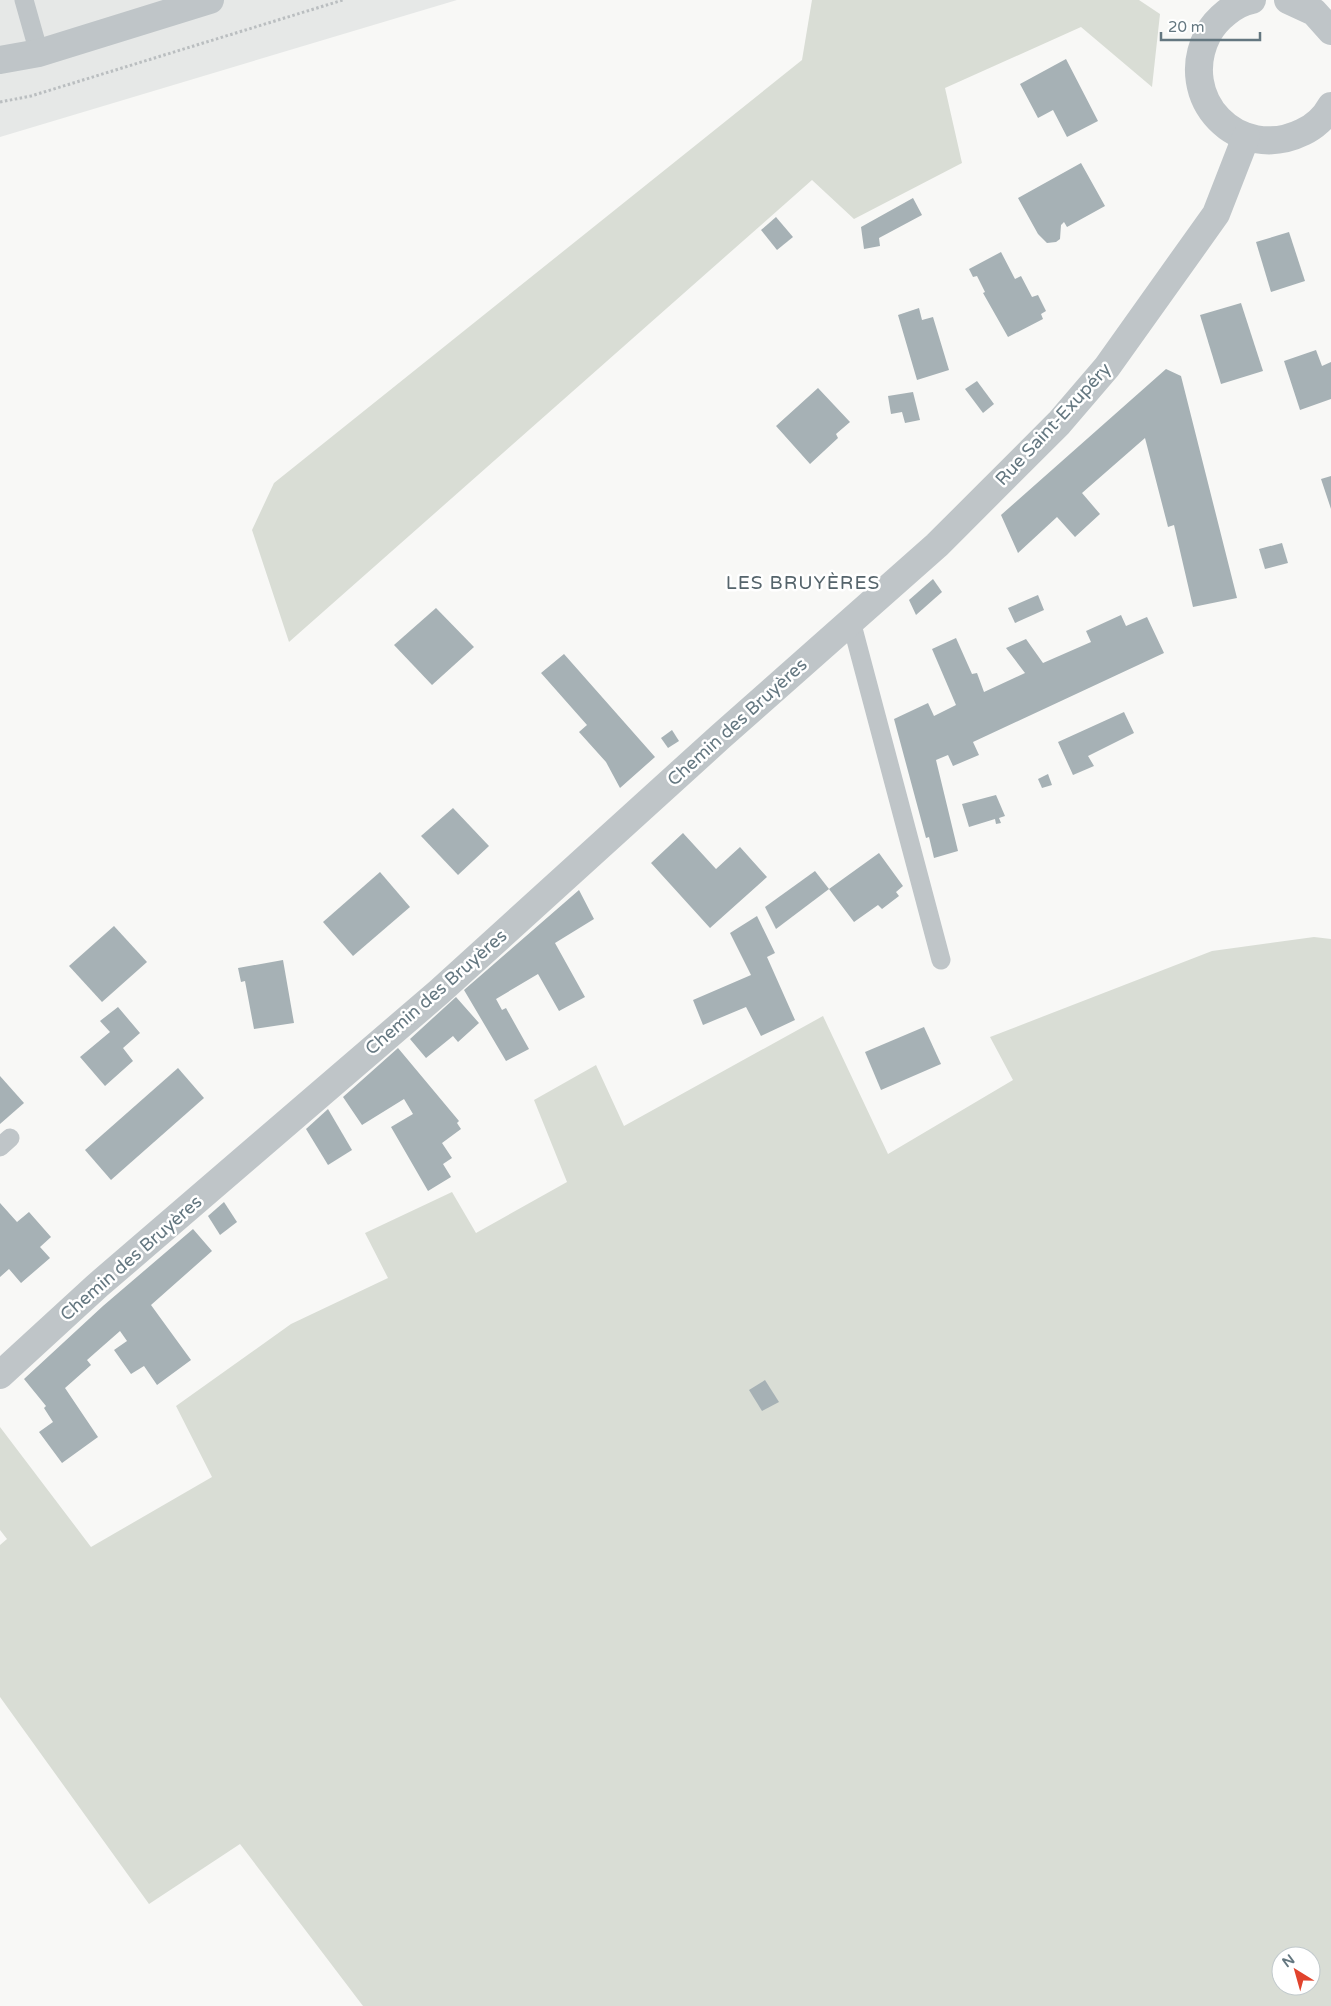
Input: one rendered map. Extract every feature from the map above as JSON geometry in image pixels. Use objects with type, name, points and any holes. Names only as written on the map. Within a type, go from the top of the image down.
[{"type":"street","points":[[0,60],[39,53],[210,0]]},
{"type":"street","points":[[1252,0],[1222,6],[1201,47],[1198,69],[1201,91],[1211,111],[1221,122],[1246,137],[1269,141],[1291,138],[1311,128],[1330,112]]},
{"type":"street","points":[[1288,0],[1314,12],[1331,29]]},
{"type":"street","name":"Rue Saint-Exupéry","points":[[860,613],[936,545],[993,490],[1059,423],[1107,367],[1216,214],[1246,137]]},
{"type":"street","name":"Chemin des Bruyères","points":[[0,1375],[97,1286],[439,992],[720,737],[860,613]]},
{"type":"lane","points":[[24,0],[39,53]]},
{"type":"lane","points":[[860,613],[941,960]]},
{"type":"path","points":[[0,102],[31,96],[343,0]]},
{"type":"shaded area","points":[[0,0],[457,0],[0,137]]},
{"type":"shaded area","points":[[812,0],[1139,0],[1160,14],[1152,87],[1081,27],[945,88],[962,163],[854,219],[812,180],[289,642],[252,530],[274,483],[802,60]]},
{"type":"shaded area","points":[[1314,937],[1331,939],[1331,2006],[363,2006],[240,1844],[149,1904],[0,1697],[0,1545],[7,1539],[0,1530],[0,1427],[91,1547],[212,1477],[176,1406],[291,1324],[388,1278],[365,1233],[452,1192],[476,1233],[567,1182],[534,1100],[596,1065],[624,1126],[823,1016],[888,1154],[1013,1080],[990,1037],[1212,951]]},
{"type":"building","points":[[1066,59],[1098,121],[1067,137],[1053,110],[1038,118],[1020,84]]},
{"type":"building","points":[[1081,163],[1105,206],[1067,227],[1064,222],[1061,225],[1060,239],[1056,242],[1047,243],[1038,234],[1018,198]]},
{"type":"building","points":[[913,198],[922,215],[879,238],[880,246],[864,249],[861,227]]},
{"type":"building","points":[[776,217],[793,237],[777,250],[761,230]]},
{"type":"building","points":[[1289,232],[1305,281],[1271,292],[1256,242]]},
{"type":"building","points":[[1001,252],[1015,279],[1021,276],[1032,297],[1038,295],[1046,311],[1041,314],[1043,319],[1008,337],[983,293],[985,292],[977,276],[973,277],[969,269]]},
{"type":"building","points":[[1241,303],[1263,371],[1221,384],[1200,315]]},
{"type":"building","points":[[919,308],[922,320],[933,317],[949,370],[917,380],[898,315]]},
{"type":"building","points":[[1316,350],[1322,366],[1331,362],[1331,399],[1300,410],[1284,361]]},
{"type":"building","points":[[1166,369],[1181,376],[1237,598],[1193,607],[1174,525],[1168,527],[1145,438],[1082,493],[1100,514],[1075,537],[1057,517],[1018,553],[1001,515]]},
{"type":"building","points":[[977,381],[994,404],[983,413],[965,389]]},
{"type":"building","points":[[818,388],[850,422],[836,434],[838,438],[810,464],[776,426]]},
{"type":"building","points":[[913,392],[920,420],[905,423],[902,412],[891,414],[888,396]]},
{"type":"building","points":[[1331,476],[1331,509],[1321,479]]},
{"type":"building","points":[[1282,543],[1288,563],[1265,569],[1259,549]]},
{"type":"building","points":[[933,579],[942,592],[916,615],[909,600]]},
{"type":"building","points":[[1038,595],[1044,610],[1015,623],[1008,608]]},
{"type":"building","points":[[436,608],[474,647],[432,685],[394,645]]},
{"type":"building","points":[[1121,615],[1126,626],[1147,617],[1164,653],[973,742],[979,755],[953,766],[948,755],[936,760],[958,851],[934,858],[929,837],[926,838],[894,719],[928,703],[934,716],[956,705],[932,649],[956,638],[972,674],[977,673],[984,692],[1025,673],[1006,648],[1026,639],[1043,663],[1091,642],[1086,631]]},
{"type":"building","points":[[564,654],[655,757],[620,788],[606,762],[579,732],[587,725],[541,673]]},
{"type":"building","points":[[1124,712],[1134,733],[1088,756],[1094,766],[1073,775],[1058,742]]},
{"type":"building","points":[[672,730],[679,741],[668,748],[661,738]]},
{"type":"building","points":[[1048,774],[1052,785],[1042,788],[1038,779]]},
{"type":"building","points":[[996,795],[1005,816],[999,818],[1001,823],[996,824],[995,819],[969,827],[962,804]]},
{"type":"building","points":[[453,808],[489,846],[458,875],[421,836]]},
{"type":"building","points":[[683,833],[716,869],[740,847],[767,877],[710,928],[651,863]]},
{"type":"building","points":[[879,853],[903,886],[896,892],[899,896],[882,909],[878,905],[854,922],[829,889]]},
{"type":"building","points":[[815,871],[829,889],[776,929],[765,907]]},
{"type":"building","points":[[380,872],[410,907],[353,956],[323,922]]},
{"type":"building","points":[[579,890],[594,919],[555,943],[585,997],[559,1011],[538,974],[496,999],[502,1010],[506,1008],[529,1049],[506,1061],[464,990]]},
{"type":"building","points":[[757,916],[775,953],[767,957],[795,1020],[761,1036],[746,1007],[703,1025],[693,1000],[751,975],[730,933]]},
{"type":"building","points":[[114,926],[147,962],[102,1002],[69,966]]},
{"type":"building","points":[[283,960],[294,1023],[254,1029],[245,981],[241,982],[238,968]]},
{"type":"building","points":[[456,997],[479,1023],[458,1042],[453,1036],[426,1058],[410,1039]]},
{"type":"building","points":[[118,1007],[140,1033],[123,1048],[133,1061],[105,1086],[80,1057],[110,1032],[100,1021]]},
{"type":"building","points":[[924,1027],[941,1064],[881,1090],[865,1052]]},
{"type":"building","points":[[398,1048],[459,1121],[457,1123],[461,1129],[442,1143],[452,1158],[443,1164],[451,1177],[428,1191],[391,1127],[413,1114],[404,1099],[362,1125],[343,1097]]},
{"type":"building","points":[[178,1068],[204,1098],[111,1180],[85,1150]]},
{"type":"building","points":[[0,1076],[24,1103],[0,1124]]},
{"type":"building","points":[[328,1109],[352,1150],[328,1165],[306,1129]]},
{"type":"building","points":[[224,1202],[237,1222],[220,1235],[208,1216]]},
{"type":"building","points":[[0,1203],[17,1222],[29,1212],[51,1237],[40,1247],[50,1258],[21,1283],[9,1269],[0,1277]]},
{"type":"building","points":[[193,1229],[212,1251],[151,1305],[191,1360],[157,1385],[144,1366],[131,1374],[114,1350],[127,1341],[120,1331],[87,1360],[91,1365],[65,1388],[98,1437],[62,1463],[39,1432],[53,1422],[44,1408],[46,1406],[24,1379],[103,1306]]},
{"type":"building","points":[[765,1380],[779,1402],[762,1411],[749,1390]]},
{"type":"district","name":"LES BRUYÈRES","points":[[803,582]]}]
